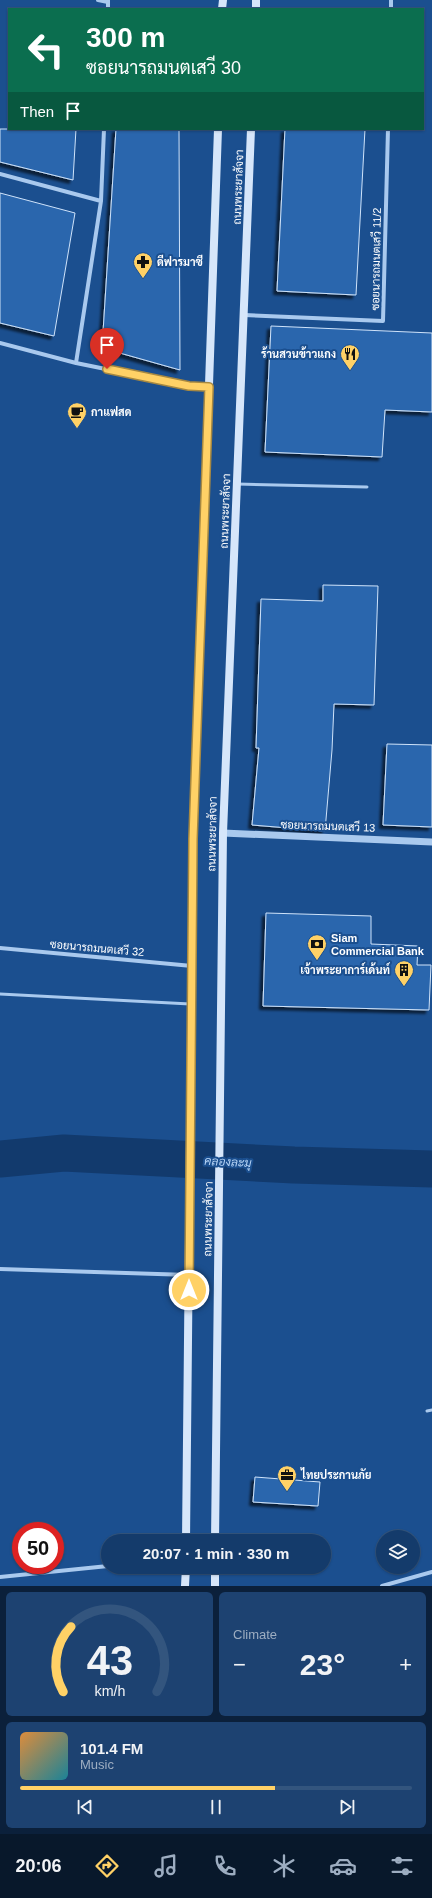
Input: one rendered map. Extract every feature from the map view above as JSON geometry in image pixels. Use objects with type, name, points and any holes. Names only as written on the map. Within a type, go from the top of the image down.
[{"type":"main road","name":"ถนนพระยาสัจจา","points":[[186,1534],[190,1275],[189,1196],[193,831],[218,130]]},
{"type":"main road","name":"ถนนพระยาสัจจา","points":[[215,1534],[223,833],[251,130]]},
{"type":"main road","points":[[186,1574],[186,1586]]},
{"type":"main road","points":[[215,1574],[215,1586]]},
{"type":"street","points":[[98,0],[108,1]]},
{"type":"street","points":[[76,363],[101,201],[104,130]]},
{"type":"street","name":"ซอยนารถมนตเสวี 11/2","points":[[244,315],[383,321],[388,130]]},
{"type":"street","points":[[0,174],[101,201]]},
{"type":"street","points":[[0,343],[76,363],[189,386],[209,387]]},
{"type":"street","name":"ซอยนารถมนตเสวี 13","points":[[223,833],[432,842]]},
{"type":"street","name":"ซอยนารถมนตเสวี 32","points":[[0,948],[192,966]]},
{"type":"street","points":[[0,1269],[190,1275]]},
{"type":"street","points":[[0,1577],[101,1567]]},
{"type":"street","points":[[382,1586],[432,1572]]},
{"type":"lane","points":[[237,484],[367,487]]},
{"type":"lane","points":[[0,994],[191,1004]]},
{"type":"lane","points":[[427,1411],[432,1410]]},
{"type":"building","points":[[0,129],[76,130],[73,180],[0,162]]},
{"type":"building","points":[[116,130],[179,130],[180,370],[102,348]]},
{"type":"building","points":[[285,130],[365,130],[356,295],[277,291]]},
{"type":"building","points":[[0,193],[75,213],[54,336],[0,323]]},
{"type":"building","name":"ร้านสวนข้าวแกง","points":[[271,326],[432,333],[432,412],[385,410],[382,457],[265,452]]},
{"type":"building","points":[[323,585],[378,586],[374,705],[334,704],[332,750],[325,831],[252,825],[259,748],[256,748],[261,599],[323,601]]},
{"type":"building","points":[[387,744],[432,745],[432,827],[383,825]]},
{"type":"building","name":"Siam Commercial Bank","points":[[266,913],[371,916],[371,944],[418,946],[417,965],[431,965],[429,1010],[263,1006]]},
{"type":"building","name":"ไทยประกานภัย","points":[[255,1477],[320,1482],[318,1506],[253,1502]]},
{"type":"waterway","name":"คลองละมุ","points":[[0,1159],[64,1153],[294,1165],[432,1169]]},
{"type":"place","name":"ดีฟารมาซี","points":[[143,279]]},
{"type":"place","name":"ร้านสวนข้าวแกง","points":[[350,371]]},
{"type":"place","name":"กาแฟสด","points":[[77,429]]},
{"type":"place","name":"Siam Commercial Bank","points":[[317,961]]},
{"type":"place","name":"เจ้าพระยาการ์เด้นท์","points":[[404,987]]},
{"type":"place","name":"ไทยประกานภัย","points":[[287,1492]]},
{"type":"route","points":[[107,369],[189,386],[209,387],[193,839],[189,1290]]}]
